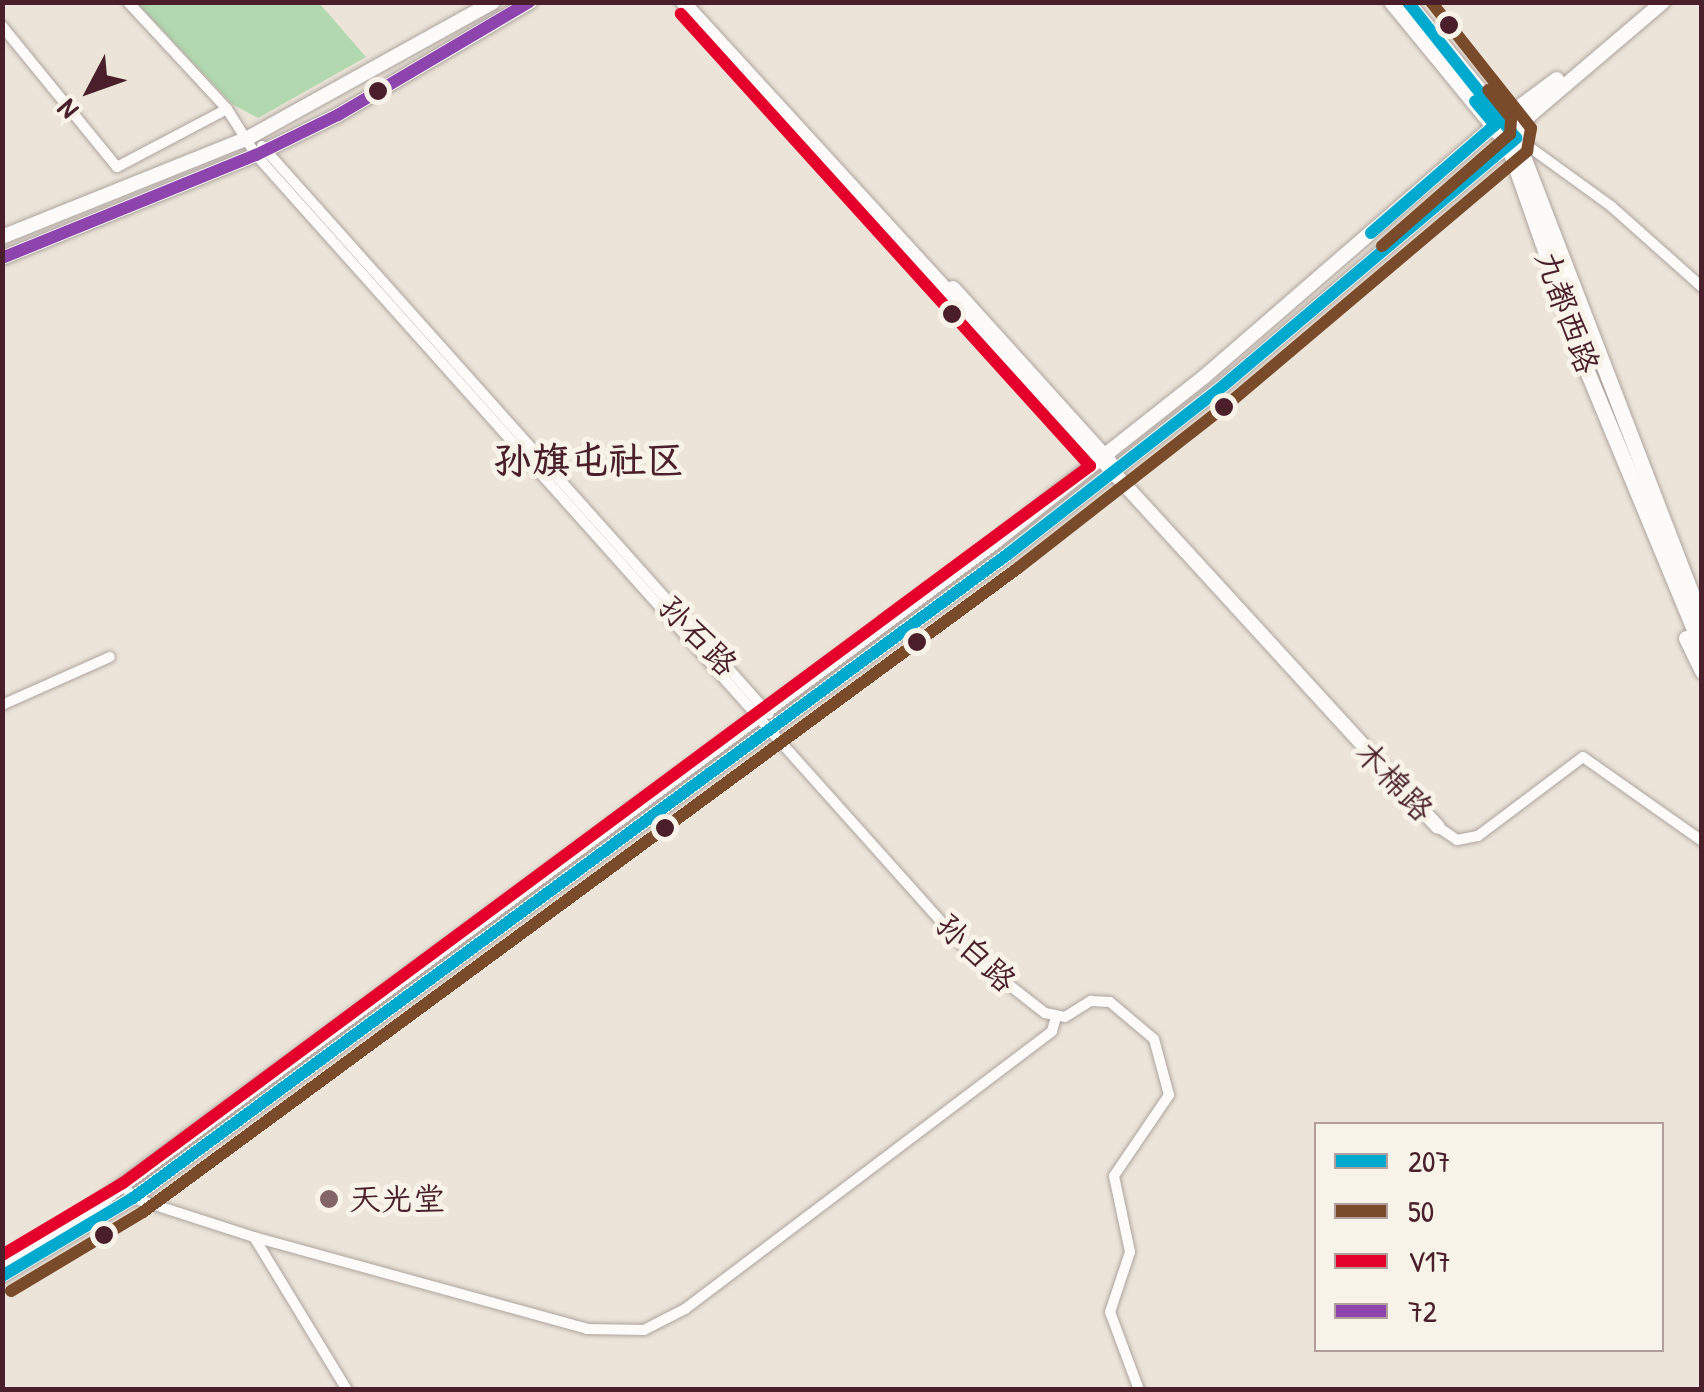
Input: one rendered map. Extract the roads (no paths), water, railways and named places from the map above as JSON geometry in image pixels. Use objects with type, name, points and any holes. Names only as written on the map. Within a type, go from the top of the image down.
[{"type":"highway","name":"九都西路","points":[[1512,142],[1657,516],[1702,621]]},
{"type":"highway","name":"九都西路","points":[[1512,142],[1658,554],[1702,648]]},
{"type":"highway","points":[[1657,516],[1702,600]]},
{"type":"highway","points":[[1658,554],[1673,608],[1702,671]]},
{"type":"main road","points":[[2,237],[248,138],[493,2]]},
{"type":"main road","points":[[2,258],[262,152],[530,2]]},
{"type":"main road","name":"木棉路","points":[[683,2],[1438,827]]},
{"type":"main road","name":"木棉路","points":[[694,2],[1101,459]]},
{"type":"main road","name":"九都西路","points":[[1391,2],[1500,121]]},
{"type":"main road","name":"九都西路","points":[[1408,2],[1512,142]]},
{"type":"main road","points":[[2,1260],[128,1192],[1101,459],[1500,121],[1649,2]]},
{"type":"main road","points":[[2,1276],[128,1192],[773,728],[1113,472],[1512,142],[1529,116],[1663,2]]},
{"type":"street","name":"孙石路","points":[[128,2],[773,728]]},
{"type":"street","points":[[2,26],[118,167],[227,110]]},
{"type":"street","points":[[1512,142],[1611,206],[1702,287]]},
{"type":"street","points":[[2,705],[110,658]]},
{"type":"street","name":"孙白路","points":[[773,728],[972,956],[1001,984],[1056,1017]]},
{"type":"street","points":[[1438,827],[1456,840],[1478,836],[1583,757],[1702,842]]},
{"type":"street","points":[[128,1192],[254,1236],[587,1329],[644,1330],[685,1310],[1022,1054],[1052,1031],[1056,1017],[1090,1001],[1120,1006],[1154,1039],[1169,1080],[1165,1109],[1114,1176],[1130,1252],[1110,1312],[1140,1390]]},
{"type":"street","points":[[254,1236],[346,1390]]},
{"type":"place","name":"天光堂","points":[[329,1199]]},
{"type":"district","name":"孙旗屯社区","points":[[589,460]]}]
